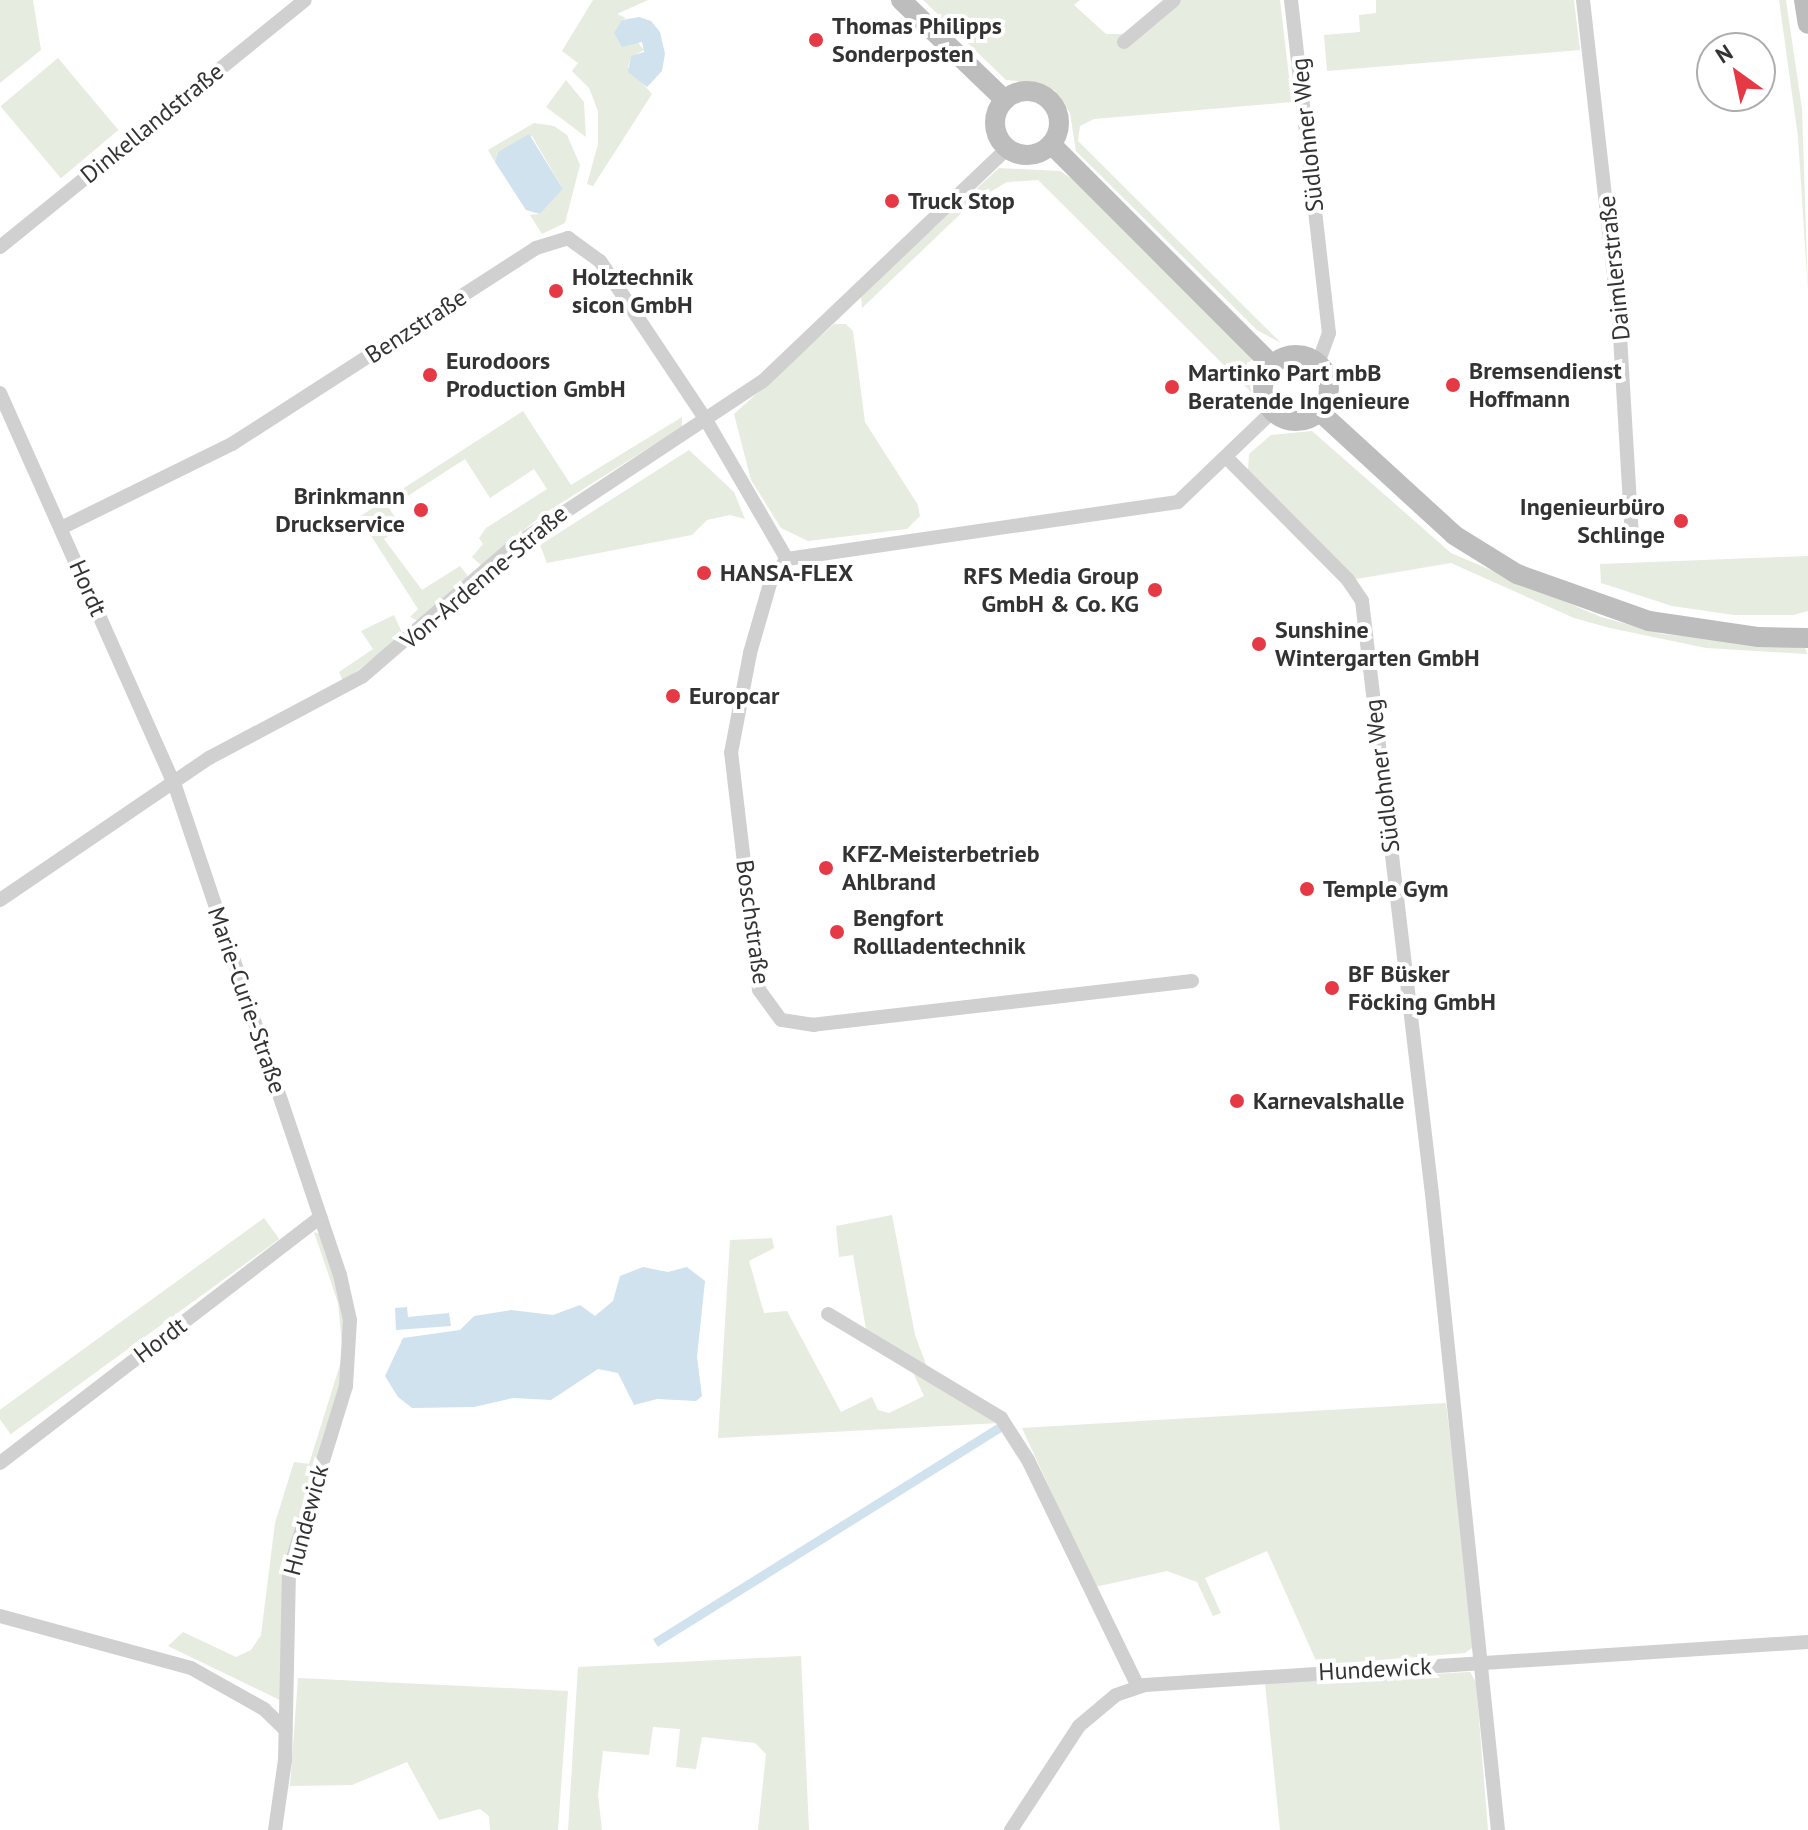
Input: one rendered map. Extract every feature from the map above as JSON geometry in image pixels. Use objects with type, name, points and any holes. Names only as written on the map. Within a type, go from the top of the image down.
[{"type":"street","name":"Dinkellandstraße","points":[[0,247],[305,0]]},
{"type":"street","points":[[901,0],[1005,100]]},
{"type":"street","points":[[1124,42],[1174,0]]},
{"type":"street","name":"Südlohner Weg","points":[[1291,0],[1329,333],[1318,363]]},
{"type":"street","name":"Daimlerstraße","points":[[1583,0],[1620,330],[1632,537]]},
{"type":"street","points":[[1804,0],[1808,24]]},
{"type":"street","points":[[1022,91],[1049,100],[1059,126],[1051,144],[1025,155],[1008,148],[996,130],[1005,100],[1022,91]]},
{"type":"street","points":[[1051,144],[1272,365]]},
{"type":"street","name":"Von-Ardenne-Straße","points":[[0,900],[244,737],[363,676],[515,545],[763,381],[1008,148]]},
{"type":"street","name":"Benzstraße","points":[[61,528],[232,444],[536,248],[563,238],[577,240],[600,261],[706,420]]},
{"type":"street","points":[[1294,354],[1318,363],[1329,381],[1320,412],[1301,421],[1272,412],[1262,388],[1272,365],[1294,354]]},
{"type":"street","name":"Hordt","points":[[0,393],[174,783]]},
{"type":"street","points":[[706,420],[787,559],[1178,502],[1272,412]]},
{"type":"street","points":[[1320,412],[1454,535],[1517,574],[1649,621],[1759,637],[1808,638]]},
{"type":"street","name":"Südlohner Weg","points":[[1227,458],[1348,580],[1362,601],[1432,1194],[1498,1830]]},
{"type":"street","name":"Boschstraße","points":[[787,559],[772,577],[754,639],[731,753],[759,990],[781,1020],[814,1025],[1192,981]]},
{"type":"street","name":"Marie-Curie-Straße","points":[[174,783],[321,1217]]},
{"type":"street","name":"Hordt","points":[[0,1463],[321,1217]]},
{"type":"street","name":"Hundewick","points":[[275,1830],[286,1730],[289,1571],[350,1367],[346,1299],[321,1217]]},
{"type":"street","points":[[828,1314],[1001,1418],[1028,1460],[1138,1687]]},
{"type":"street","points":[[0,1616],[191,1668],[264,1709],[286,1730]]},
{"type":"street","name":"Hundewick","points":[[1011,1830],[1079,1726],[1116,1695],[1138,1687],[1808,1642]]},
{"type":"shaded area","points":[[0,0],[33,0],[41,50],[0,83]]},
{"type":"shaded area","points":[[593,0],[648,0],[617,14],[626,18],[622,20],[626,46],[636,40],[644,50],[631,57],[628,67],[652,94],[593,186],[587,184],[598,144],[598,111],[589,88],[572,71],[578,63],[562,51]]},
{"type":"shaded area","points":[[923,0],[1080,0],[1074,5],[1106,34],[1123,34],[1126,46],[1181,0],[1280,0],[1292,102],[1094,119],[1080,126],[1078,141],[1281,343],[1257,330],[1076,151],[1070,113],[1055,91],[1039,83],[1006,80]]},
{"type":"shaded area","points":[[1376,0],[1574,0],[1580,50],[1327,71],[1324,35],[1360,32],[1359,15],[1376,13]]},
{"type":"shaded area","points":[[1779,0],[1786,0],[1802,109],[1808,293],[1798,137]]},
{"type":"shaded area","points":[[58,58],[118,130],[61,178],[1,106]]},
{"type":"shaded area","points":[[566,80],[584,102],[586,137],[546,107]]},
{"type":"shaded area","points":[[534,123],[554,126],[567,135],[580,165],[565,223],[542,234],[530,215],[540,214],[563,189],[532,136],[498,152],[495,162],[488,150]]},
{"type":"shaded area","points":[[999,168],[1060,171],[1078,183],[1253,359],[1247,363],[1251,392],[1038,180],[1007,182],[973,202],[862,308],[861,295]]},
{"type":"shaded area","points":[[834,324],[846,324],[853,331],[865,422],[918,505],[920,516],[907,529],[808,541],[781,528],[751,480],[734,414]]},
{"type":"shaded area","points":[[523,411],[571,485],[682,417],[682,427],[545,513],[481,565],[472,557],[483,544],[479,538],[486,528],[547,489],[534,469],[490,498],[465,459],[389,508],[401,527],[384,539],[422,590],[460,566],[468,576],[418,621],[410,617],[418,609],[359,517]]},
{"type":"shaded area","points":[[1312,431],[1451,553],[1601,617],[1662,634],[1805,648],[1807,654],[1706,648],[1610,628],[1574,618],[1451,563],[1350,580],[1248,470],[1249,454],[1271,435]]},
{"type":"shaded area","points":[[689,450],[734,492],[745,519],[730,515],[707,520],[692,535],[547,563],[540,545]]},
{"type":"shaded area","points":[[1808,556],[1808,611],[1793,615],[1734,615],[1672,606],[1601,583],[1600,564]]},
{"type":"shaded area","points":[[394,615],[403,635],[343,682],[339,672],[373,649],[361,631]]},
{"type":"shaded area","points":[[892,1215],[915,1335],[927,1367],[866,1329],[853,1255],[839,1257],[836,1226]]},
{"type":"shaded area","points":[[264,1218],[279,1239],[11,1434],[0,1419],[0,1410]]},
{"type":"shaded area","points":[[314,1232],[320,1234],[350,1327],[344,1385],[286,1567],[284,1702],[168,1646],[183,1632],[236,1657],[251,1650],[261,1635],[275,1523],[294,1462],[309,1464],[343,1355],[338,1303]]},
{"type":"shaded area","points":[[772,1238],[774,1248],[749,1261],[764,1313],[787,1311],[841,1412],[872,1397],[878,1410],[889,1413],[924,1396],[910,1366],[999,1423],[718,1438],[730,1240]]},
{"type":"shaded area","points":[[1446,1403],[1475,1646],[1465,1653],[1318,1665],[1267,1551],[1205,1578],[1221,1613],[1213,1616],[1197,1582],[1167,1571],[1095,1587],[1022,1428]]},
{"type":"shaded area","points":[[801,1656],[809,1830],[758,1830],[766,1754],[755,1743],[702,1737],[696,1769],[676,1767],[680,1729],[653,1727],[649,1755],[603,1751],[598,1795],[602,1830],[568,1830],[578,1667]]},
{"type":"shaded area","points":[[1470,1672],[1476,1682],[1488,1830],[1280,1830],[1265,1683]]},
{"type":"shaded area","points":[[298,1678],[568,1691],[558,1830],[490,1830],[489,1816],[480,1809],[439,1820],[407,1762],[352,1785],[290,1786]]},
{"type":"water","points":[[639,17],[651,21],[660,32],[665,54],[662,71],[647,87],[628,72],[631,56],[644,52],[642,42],[622,47],[614,33],[622,20]]},
{"type":"water","points":[[529,134],[563,189],[540,214],[526,210],[495,162],[498,152]]},
{"type":"water","points":[[643,1267],[668,1272],[687,1267],[705,1281],[697,1357],[702,1396],[696,1401],[657,1399],[634,1405],[618,1373],[598,1369],[551,1400],[513,1398],[474,1407],[412,1408],[398,1397],[385,1376],[403,1338],[460,1330],[474,1316],[511,1310],[553,1315],[580,1305],[595,1316],[613,1301],[620,1276]]},
{"type":"water","points":[[407,1307],[408,1317],[449,1313],[451,1326],[396,1330],[395,1308]]},
{"type":"water","points":[[999,1423],[1004,1431],[658,1647],[653,1639]]},
{"type":"place","name":"Thomas Philipps Sonderposten","points":[[816,40]]},
{"type":"place","name":"Truck Stop","points":[[892,201]]},
{"type":"place","name":"Holztechnik sicon GmbH","points":[[556,291]]},
{"type":"place","name":"Eurodoors Production GmbH","points":[[430,375]]},
{"type":"place","name":"Bremsendienst Hoffmann","points":[[1453,385]]},
{"type":"place","name":"Martinko Part mbB Beratende Ingenieure","points":[[1172,387]]},
{"type":"place","name":"Brinkmann Druckservice","points":[[421,510]]},
{"type":"place","name":"Ingenieurbüro Schlinge","points":[[1681,521]]},
{"type":"place","name":"HANSA-FLEX","points":[[704,573]]},
{"type":"place","name":"RFS Media Group GmbH & Co. KG","points":[[1155,590]]},
{"type":"place","name":"Sunshine Wintergarten GmbH","points":[[1259,644]]},
{"type":"place","name":"Europcar","points":[[673,696]]},
{"type":"place","name":"KFZ-Meisterbetrieb Ahlbrand","points":[[826,868]]},
{"type":"place","name":"Temple Gym","points":[[1307,889]]},
{"type":"place","name":"Bengfort Rollladentechnik","points":[[837,932]]},
{"type":"place","name":"BF Büsker Föcking GmbH","points":[[1332,988]]},
{"type":"place","name":"Karnevalshalle","points":[[1237,1101]]}]
